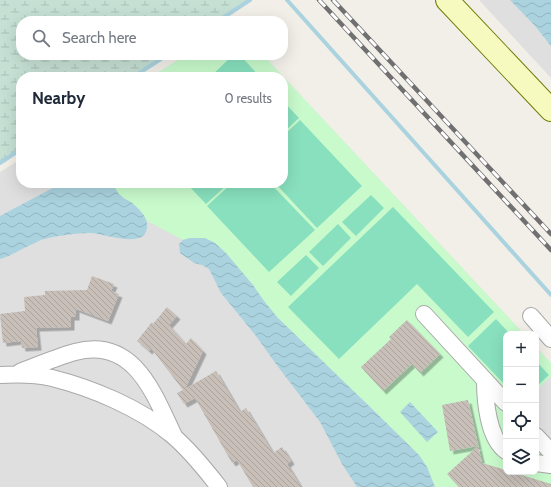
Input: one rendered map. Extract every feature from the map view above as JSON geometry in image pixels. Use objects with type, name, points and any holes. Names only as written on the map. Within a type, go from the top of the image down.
[{"type":"main road","points":[[447,0],[551,110]]},
{"type":"street","points":[[424,314],[503,400]]},
{"type":"street","points":[[530,316],[551,339]]},
{"type":"street","points":[[7,374],[76,352],[93,349],[113,353],[127,361],[145,379],[175,437]]},
{"type":"street","points":[[7,374],[24,374],[51,378],[112,398],[138,412],[175,437],[219,487]]},
{"type":"street","points":[[485,380],[485,400],[490,420],[495,437],[503,449]]},
{"type":"street","points":[[539,439],[551,452]]},
{"type":"street","points":[[539,463],[551,465]]},
{"type":"shaded area","points":[[479,0],[551,0],[551,78]]},
{"type":"shaded area","points":[[178,60],[268,60],[279,72],[159,72]]},
{"type":"shaded area","points":[[288,82],[521,331],[503,331],[503,475],[539,475],[539,350],[551,363],[551,487],[0,487],[0,172],[16,162],[16,188],[288,188]]},
{"type":"shaded area","points":[[551,376],[551,443],[539,430],[539,388]]},
{"type":"green space","points":[[0,0],[249,0],[225,16],[16,16],[16,60],[156,60],[138,72],[16,72],[16,151],[0,161]]},
{"type":"green space","points":[[178,60],[268,60],[279,72],[159,72]]},
{"type":"green space","points":[[228,60],[245,60],[255,72],[215,72]]},
{"type":"green space","points":[[288,82],[521,331],[503,331],[503,475],[539,475],[539,350],[551,363],[551,487],[435,487],[427,467],[419,455],[277,318],[253,285],[205,238],[190,238],[183,240],[147,221],[139,209],[119,195],[116,188],[288,188]]},
{"type":"green space","points":[[288,106],[299,118],[288,128]]},
{"type":"green space","points":[[300,120],[362,186],[317,228],[280,188],[288,188],[288,131]]},
{"type":"green space","points":[[191,188],[224,188],[206,204]]},
{"type":"green space","points":[[227,188],[275,188],[315,230],[269,272],[207,206]]},
{"type":"green space","points":[[371,195],[384,208],[356,236],[342,222]]},
{"type":"green space","points":[[393,207],[494,312],[468,337],[417,284],[339,359],[288,307]]},
{"type":"green space","points":[[338,224],[351,238],[323,266],[309,252]]},
{"type":"green space","points":[[306,255],[319,268],[291,296],[277,282]]},
{"type":"green space","points":[[496,319],[507,331],[503,331],[503,383],[468,346]]},
{"type":"green space","points":[[539,364],[549,375],[539,384]]},
{"type":"water","points":[[510,0],[551,0],[551,46],[535,26]]},
{"type":"water","points":[[53,188],[115,188],[123,198],[131,202],[139,209],[144,215],[147,224],[146,232],[141,237],[134,239],[115,238],[90,233],[57,236],[29,245],[0,259],[0,216]]},
{"type":"water","points":[[190,238],[205,238],[215,243],[226,253],[278,318],[419,455],[427,467],[435,487],[357,487],[342,464],[320,422],[256,336],[221,293],[209,269],[194,263],[180,253],[179,244],[183,240]]},
{"type":"water","points":[[410,402],[438,432],[427,442],[400,412]]},
{"type":"building","points":[[92,276],[114,284],[111,291],[119,294],[108,321],[76,309],[76,317],[71,317],[71,327],[36,328],[38,347],[22,348],[21,341],[3,343],[0,314],[25,311],[24,297],[45,295],[45,291],[87,290]]},
{"type":"building","points":[[167,307],[177,316],[169,325],[186,344],[191,338],[203,351],[185,389],[216,371],[240,412],[246,408],[273,453],[282,447],[291,461],[287,464],[301,487],[253,487],[237,460],[232,463],[195,398],[184,404],[177,393],[183,390],[151,348],[149,351],[137,341],[152,322],[153,324]]},
{"type":"building","points":[[407,320],[440,354],[420,373],[412,364],[383,391],[361,367],[391,339],[389,337]]},
{"type":"building","points":[[468,400],[482,463],[503,469],[503,475],[522,475],[551,484],[551,487],[459,487],[447,474],[478,446],[450,451],[442,405]]},
{"type":"waterway","points":[[226,16],[250,0]]},
{"type":"waterway","points":[[287,0],[551,295]]},
{"type":"waterway","points":[[141,72],[159,60]]},
{"type":"waterway","points":[[0,163],[16,152]]},
{"type":"railway","points":[[319,0],[551,250]]},
{"type":"railway","points":[[333,0],[551,234]]}]
